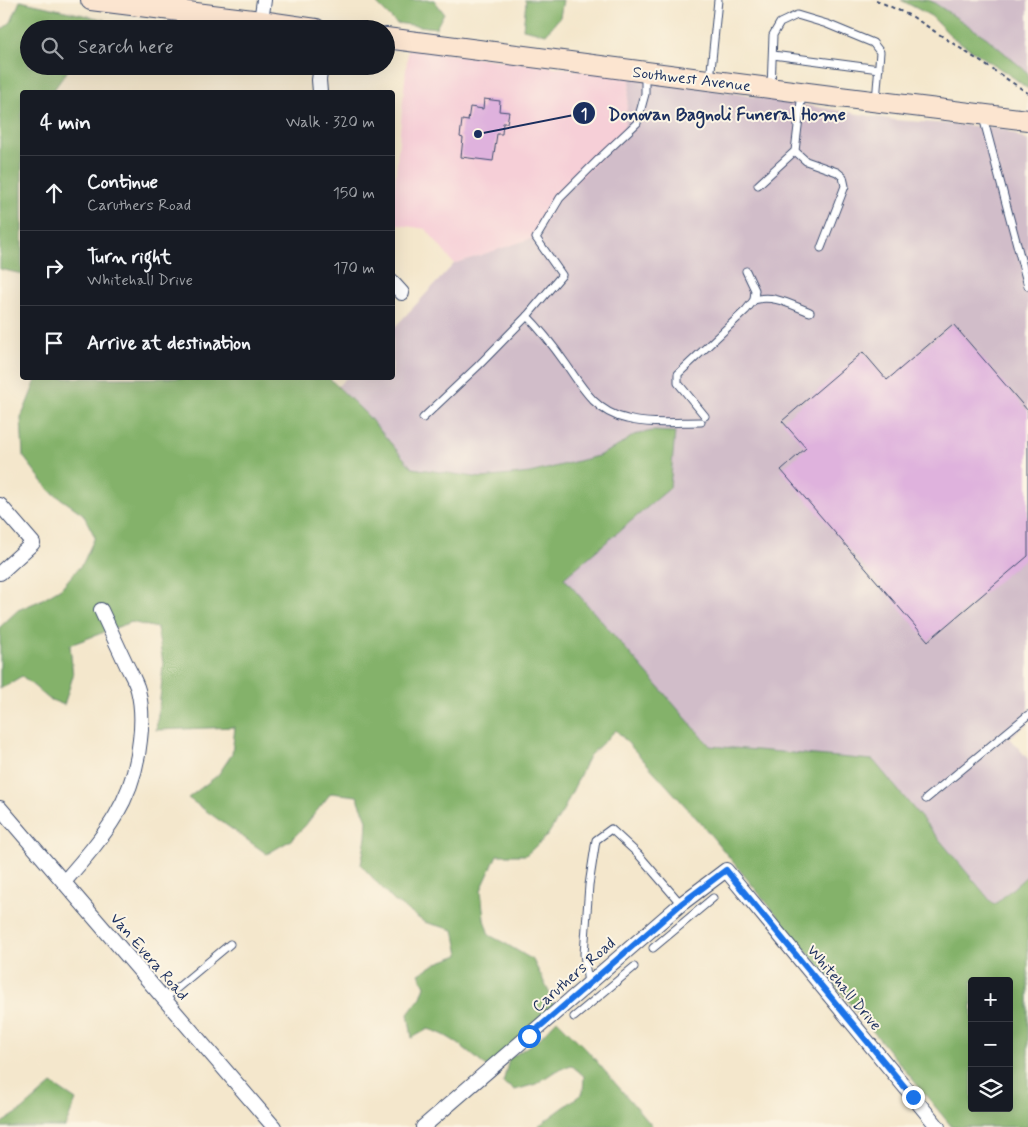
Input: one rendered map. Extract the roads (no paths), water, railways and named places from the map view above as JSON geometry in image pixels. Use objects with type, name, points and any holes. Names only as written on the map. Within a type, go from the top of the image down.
[{"type":"street","points":[[91,0],[254,20]]},
{"type":"street","points":[[261,20],[264,0]]},
{"type":"street","name":"Southwest Avenue","points":[[395,39],[1028,120]]},
{"type":"street","points":[[320,75],[320,90]]},
{"type":"street","points":[[0,506],[33,543],[0,573]]},
{"type":"street","points":[[64,882],[98,842],[119,812],[134,775],[139,754],[141,706],[138,690],[101,610]]},
{"type":"street","name":"Van Evera Road","points":[[0,808],[274,1127]]},
{"type":"street","name":"Caruthers Road","points":[[423,1127],[675,908],[726,870]]},
{"type":"street","name":"Whitehall Drive","points":[[726,870],[938,1127]]},
{"type":"lane","points":[[710,80],[718,0]]},
{"type":"lane","points":[[771,88],[773,35],[780,23],[797,15],[827,24],[873,43],[880,52],[876,102]]},
{"type":"lane","points":[[773,55],[879,69]]},
{"type":"lane","points":[[423,418],[527,316],[562,275],[536,238],[560,198],[638,123],[645,94],[645,71]]},
{"type":"lane","points":[[758,185],[795,151],[802,92]]},
{"type":"lane","points":[[983,114],[1028,286]]},
{"type":"lane","points":[[795,151],[806,161],[837,172],[843,177],[845,186],[821,248]]},
{"type":"lane","points":[[527,316],[550,342],[583,390],[596,404],[609,412],[627,419],[651,422],[703,419],[678,383],[678,374],[746,310],[754,300],[755,290],[746,271]]},
{"type":"lane","points":[[754,300],[764,297],[810,312]]},
{"type":"lane","points":[[926,799],[1028,715]]},
{"type":"lane","points":[[601,994],[589,983],[584,954],[589,885],[596,840],[611,829],[638,854],[675,908],[681,925]]},
{"type":"lane","points":[[653,948],[713,898]]},
{"type":"lane","points":[[164,999],[230,944]]},
{"type":"lane","points":[[574,1017],[634,967]]},
{"type":"place","name":"Donovan Bagnoli Funeral Home","points":[[478,134]]}]
